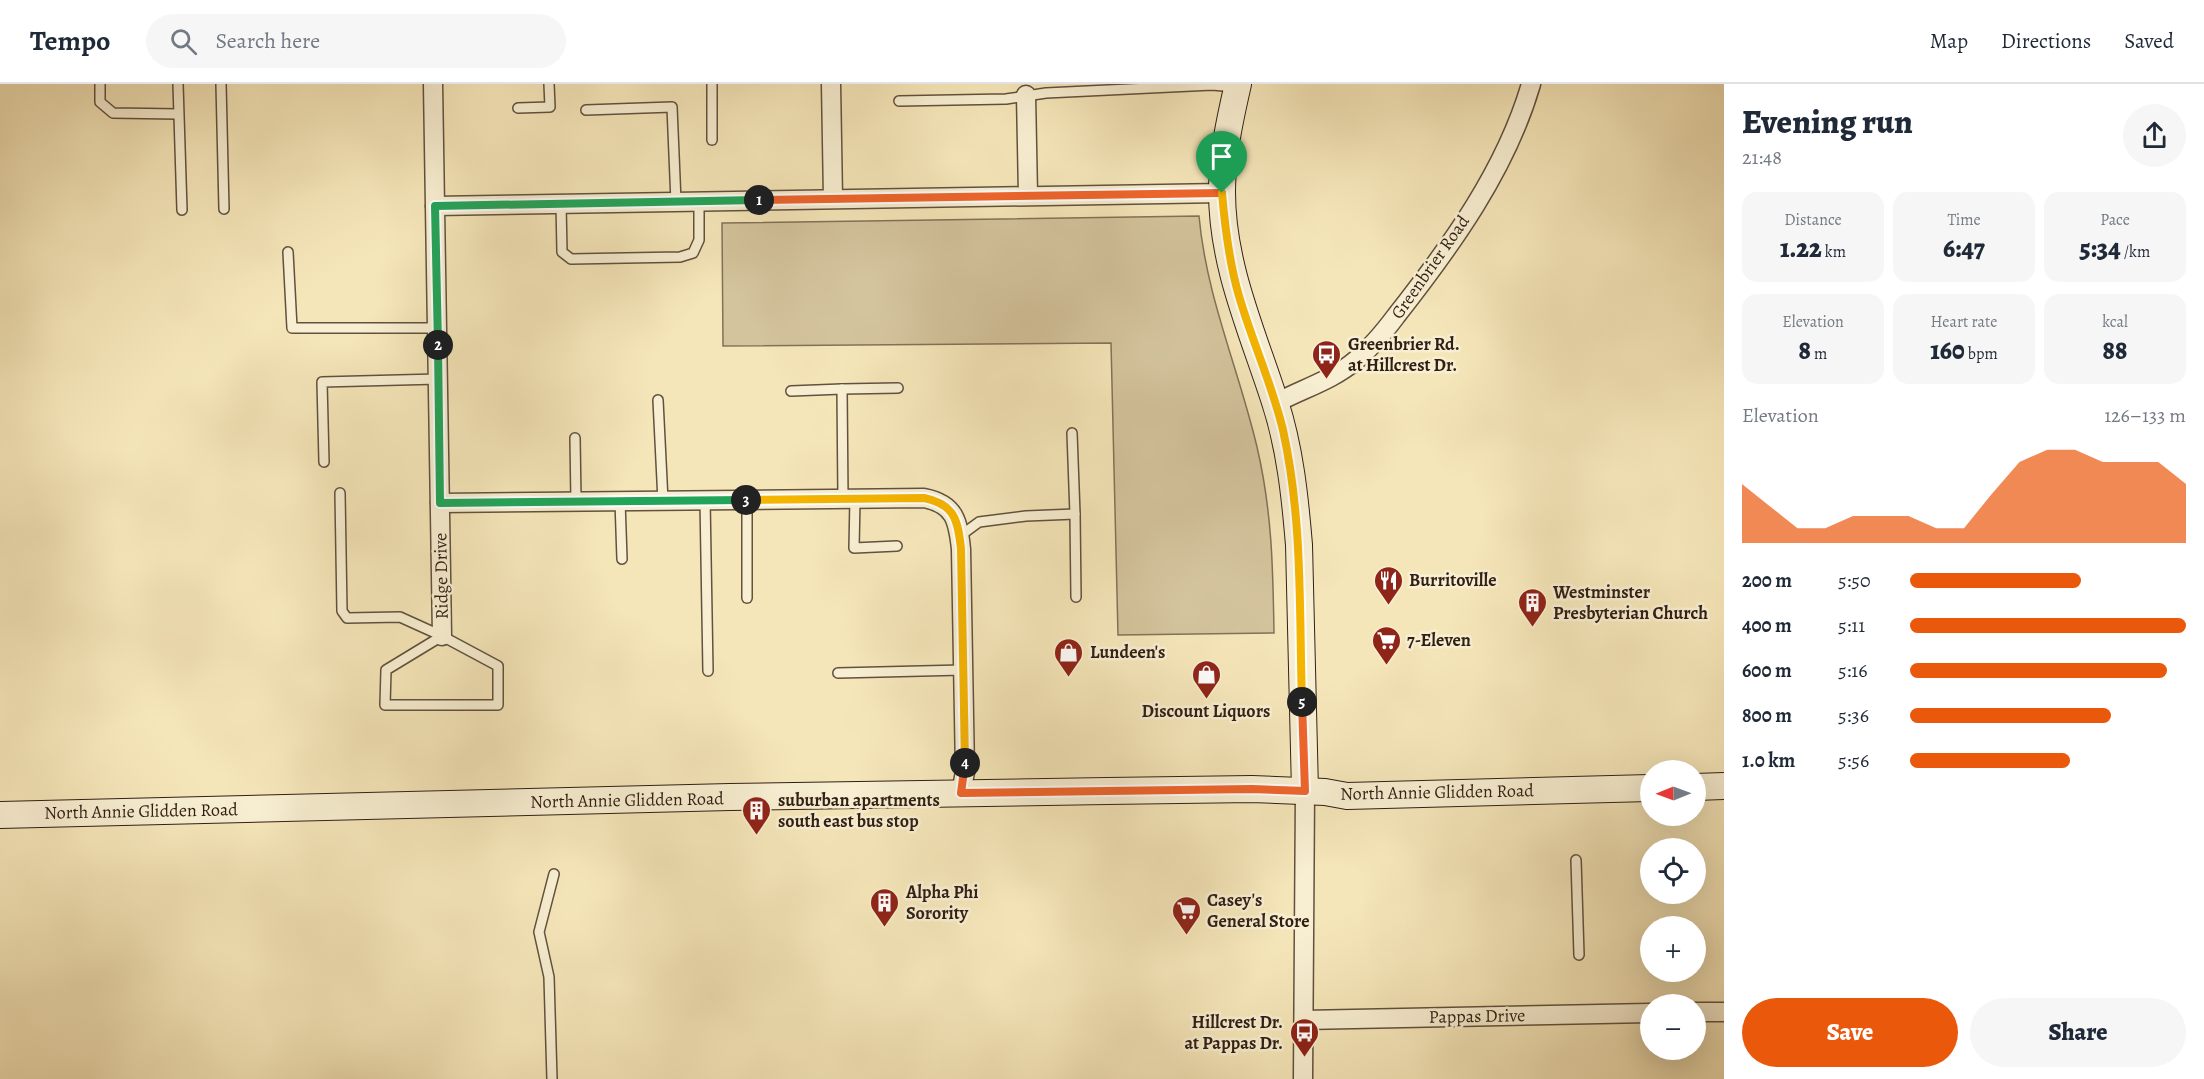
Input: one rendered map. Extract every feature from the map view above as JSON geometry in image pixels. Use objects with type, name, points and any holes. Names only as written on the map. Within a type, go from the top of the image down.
[{"type":"main road","points":[[1237,86],[1226,143],[1222,193],[1229,258],[1239,297],[1276,403],[1288,456],[1299,545],[1305,791]]},
{"type":"main road","points":[[1706,787],[1724,786]]},
{"type":"main road","name":"North Annie Glidden Road","points":[[0,815],[961,793],[1252,789],[1305,791],[1347,796],[1640,788]]},
{"type":"street","name":"Ridge Drive","points":[[433,84],[442,636]]},
{"type":"street","points":[[831,84],[833,198]]},
{"type":"street","name":"Greenbrier Road","points":[[1276,403],[1343,370],[1356,361],[1385,331],[1429,274],[1486,186],[1515,129],[1531,84]]},
{"type":"street","points":[[1026,95],[1028,195]]},
{"type":"street","points":[[435,206],[1222,193]]},
{"type":"street","points":[[440,503],[924,498],[944,504],[951,511],[960,536],[965,772],[961,793]]},
{"type":"street","points":[[1304,1079],[1305,791]]},
{"type":"street","points":[[1706,1012],[1724,1012]]},
{"type":"street","name":"Pappas Drive","points":[[1304,1020],[1640,1013]]},
{"type":"lane","points":[[100,84],[100,102],[113,113],[178,114]]},
{"type":"lane","points":[[178,84],[182,210]]},
{"type":"lane","points":[[221,84],[224,209]]},
{"type":"lane","points":[[518,108],[550,107],[549,84]]},
{"type":"lane","points":[[712,84],[712,140]]},
{"type":"lane","points":[[898,101],[1006,99],[1026,95],[1141,87],[1237,86]]},
{"type":"lane","points":[[586,110],[672,108],[676,202]]},
{"type":"lane","points":[[561,204],[562,252],[571,259],[680,257],[693,253],[699,240],[699,201]]},
{"type":"lane","points":[[288,252],[292,328],[438,328]]},
{"type":"lane","points":[[324,462],[322,382],[438,379]]},
{"type":"lane","points":[[791,391],[898,388]]},
{"type":"lane","points":[[842,389],[854,548],[897,546]]},
{"type":"lane","points":[[658,400],[663,501]]},
{"type":"lane","points":[[1072,433],[1076,597]]},
{"type":"lane","points":[[575,438],[576,501]]},
{"type":"lane","points":[[340,493],[342,611],[347,618],[400,617],[442,636],[498,666],[498,705],[386,705],[386,670],[442,636]]},
{"type":"lane","points":[[705,500],[708,671]]},
{"type":"lane","points":[[747,500],[747,598]]},
{"type":"lane","points":[[620,501],[622,559]]},
{"type":"lane","points":[[960,536],[979,522],[1026,516],[1075,514]]},
{"type":"lane","points":[[838,673],[963,670]]},
{"type":"lane","points":[[1576,860],[1579,955]]},
{"type":"lane","points":[[552,1079],[549,977],[539,932],[554,874]]},
{"type":"shaded area","points":[[1199,216],[1208,275],[1250,418],[1262,471],[1271,540],[1274,633],[1118,635],[1111,343],[723,346],[722,223]]},
{"type":"place","name":"Greenbrier Rd. at Hillcrest Dr.","points":[[1327,380]]},
{"type":"place","name":"Burritoville","points":[[1388,606]]},
{"type":"place","name":"Westminster Presbyterian Church","points":[[1532,628]]},
{"type":"place","name":"7-Eleven","points":[[1386,666]]},
{"type":"place","name":"Lundeen's","points":[[1069,678]]},
{"type":"place","name":"Discount Liquors","points":[[1206,700]]},
{"type":"place","name":"suburban apartments south east bus stop","points":[[757,836]]},
{"type":"place","name":"Alpha Phi Sorority","points":[[885,928]]},
{"type":"place","name":"Casey's General Store","points":[[1186,936]]},
{"type":"place","name":"Hillcrest Dr. at Pappas Dr.","points":[[1304,1058]]},
{"type":"route","points":[[1222,193],[1229,258],[1239,297],[1276,403],[1296,506],[1305,791],[1252,789],[961,793],[965,772],[960,536],[951,511],[944,504],[935,500],[924,498],[440,503],[435,206],[1222,193]]}]
